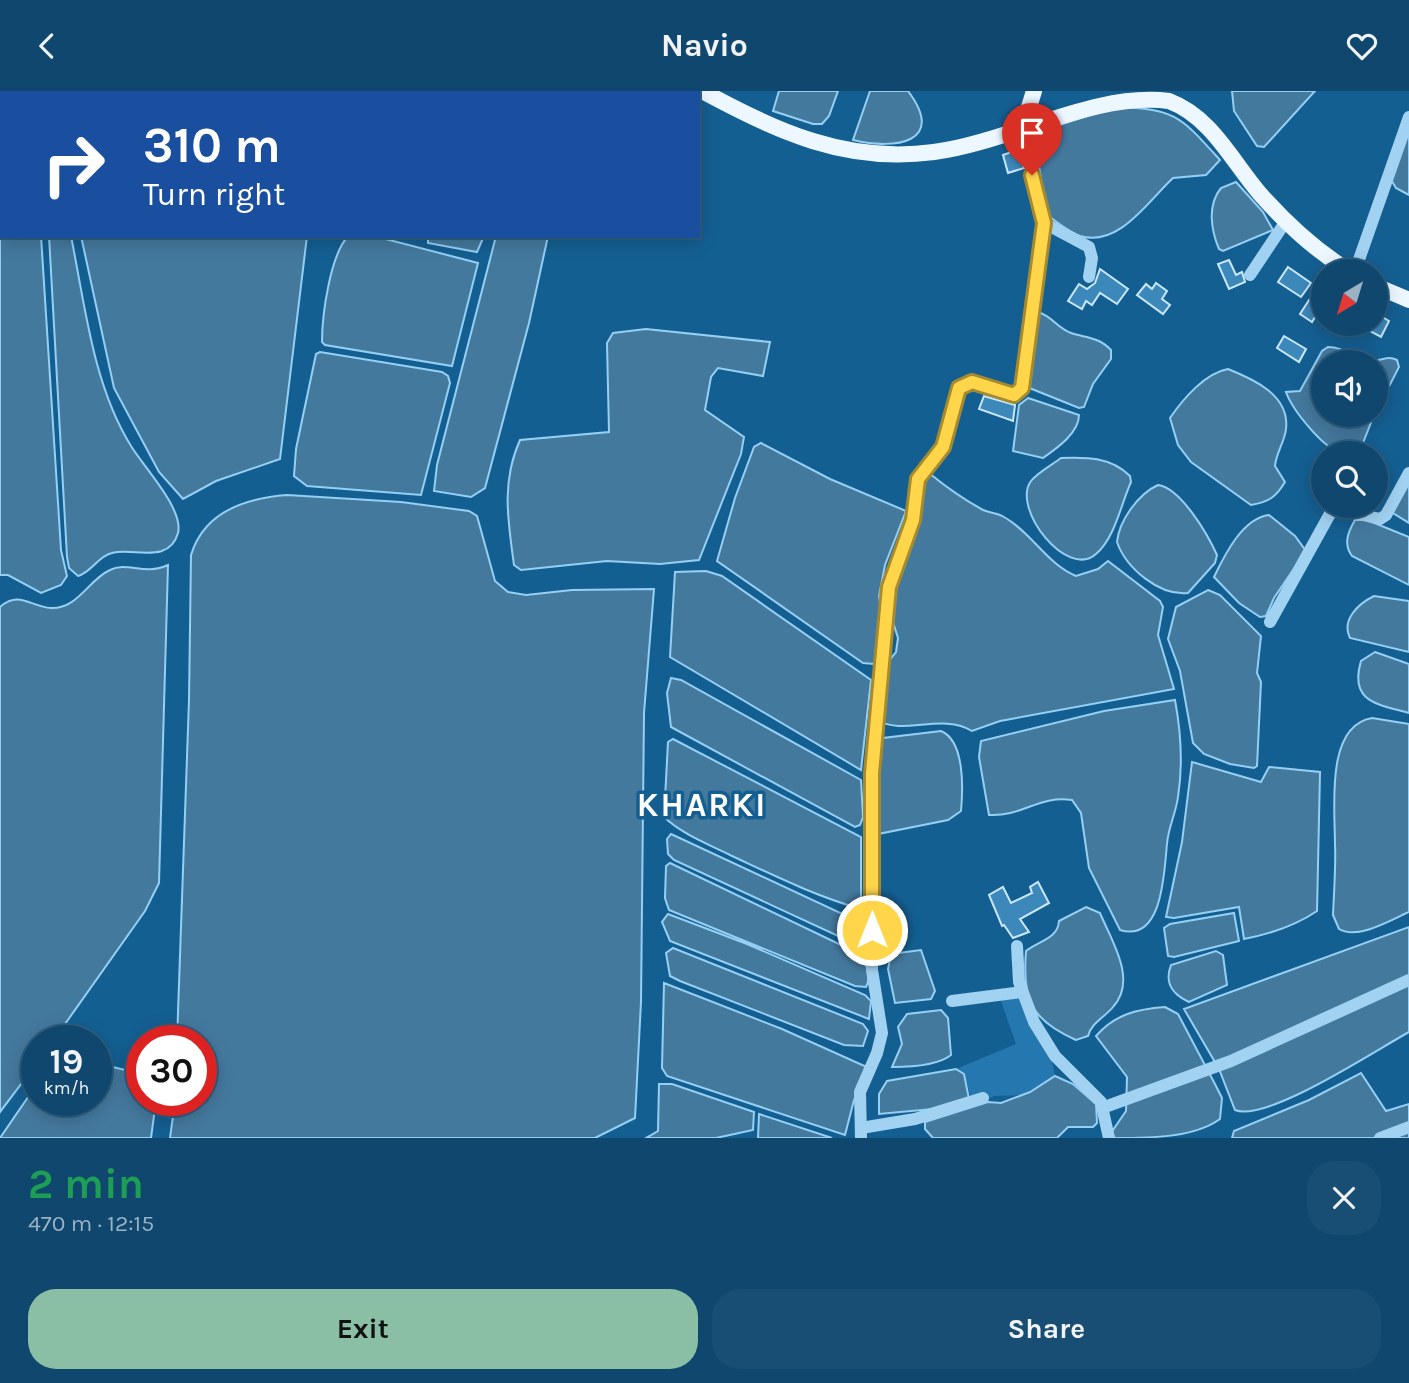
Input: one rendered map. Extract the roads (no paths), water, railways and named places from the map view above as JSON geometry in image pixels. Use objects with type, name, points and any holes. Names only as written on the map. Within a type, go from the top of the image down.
[{"type":"main road","points":[[702,91],[787,134],[862,153],[935,152],[1090,101],[1149,95],[1172,102],[1218,138],[1260,194],[1286,221],[1334,259]]},
{"type":"main road","points":[[1024,124],[1034,91]]},
{"type":"main road","points":[[1388,291],[1409,300]]},
{"type":"street","points":[[1359,259],[1409,117]]},
{"type":"street","points":[[983,1098],[861,1133],[860,1092],[877,1053],[882,1033],[872,969],[872,773],[878,687],[892,574],[913,520],[918,479],[943,447],[959,388],[972,382],[1014,395],[1022,388],[1044,223],[1024,124]]},
{"type":"street","points":[[1250,275],[1286,221]]},
{"type":"street","points":[[1044,223],[1089,247],[1092,258],[1089,278]]},
{"type":"street","points":[[1270,622],[1331,512],[1341,510],[1380,519],[1386,515],[1409,473]]},
{"type":"street","points":[[1017,946],[1016,961],[1022,992],[1034,1022],[1055,1056],[1095,1094],[1102,1108],[1109,1138]]},
{"type":"street","points":[[1102,1108],[1231,1061],[1409,980]]},
{"type":"street","points":[[952,1001],[1022,992]]},
{"type":"street","points":[[1380,1138],[1409,1127]]},
{"type":"district","name":"KHARKI","points":[[702,805]]}]
